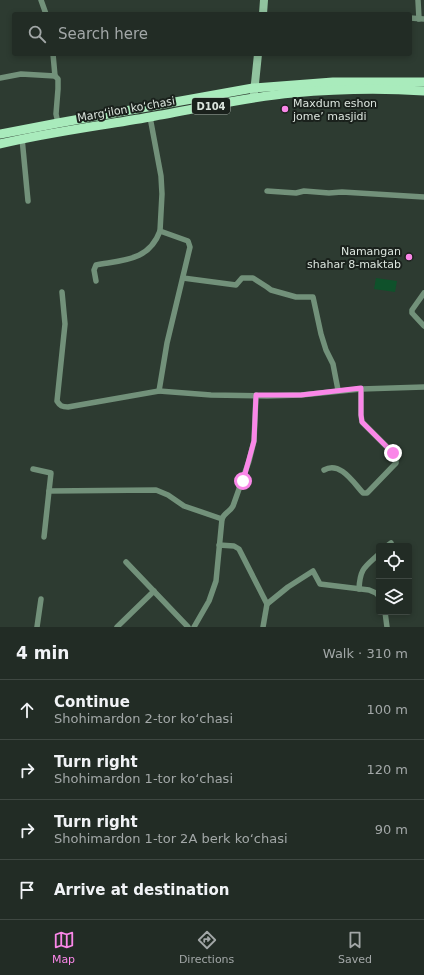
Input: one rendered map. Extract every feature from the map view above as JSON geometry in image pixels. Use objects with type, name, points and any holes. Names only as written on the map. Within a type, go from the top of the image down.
[{"type":"main road","name":"Margʻilon koʻchasi","points":[[0,134],[253,88],[332,82],[424,82]]},
{"type":"main road","name":"Margʻilon koʻchasi","points":[[0,144],[22,138],[254,98],[293,93],[394,89],[424,91]]},
{"type":"street","points":[[41,0],[45,12]]},
{"type":"street","points":[[263,12],[264,0]]},
{"type":"street","points":[[418,0],[421,19]]},
{"type":"street","points":[[53,56],[55,76],[58,79],[56,114],[58,123]]},
{"type":"street","points":[[254,98],[253,88],[258,56]]},
{"type":"street","points":[[0,78],[21,74],[55,76]]},
{"type":"street","points":[[96,281],[94,270],[96,265],[134,257],[149,250],[160,231],[162,194],[161,176],[150,117]]},
{"type":"street","points":[[22,138],[28,202]]},
{"type":"street","points":[[267,192],[342,192],[424,197]]},
{"type":"street","points":[[160,231],[184,239],[189,243],[183,278],[167,343],[160,391]]},
{"type":"street","points":[[183,278],[236,285],[242,278],[253,278],[271,290],[296,297],[313,297],[321,334],[326,350],[333,364],[338,390]]},
{"type":"street","points":[[62,292],[65,324],[57,401],[59,405],[63,407],[160,391],[211,395],[301,395],[361,388],[424,387]]},
{"type":"street","points":[[424,293],[412,310],[412,313],[424,326]]},
{"type":"street","points":[[324,470],[332,467],[339,468],[365,493],[369,491],[396,463],[396,456],[362,422],[361,388]]},
{"type":"street","points":[[194,627],[209,601],[216,581],[222,519],[233,506],[249,461],[254,441],[256,395]]},
{"type":"street","points":[[33,469],[51,473],[44,537]]},
{"type":"street","points":[[49,491],[156,490],[168,495],[184,506],[222,519]]},
{"type":"street","points":[[219,545],[234,546],[238,549],[267,604],[263,627]]},
{"type":"street","points":[[359,589],[361,573],[376,557]]},
{"type":"street","points":[[126,562],[188,627]]},
{"type":"street","points":[[267,604],[311,571],[314,571],[320,584],[373,591],[376,594]]},
{"type":"street","points":[[117,627],[154,591]]},
{"type":"street","points":[[37,627],[41,599]]},
{"type":"street","points":[[385,615],[387,627]]},
{"type":"green space","points":[[376,278],[397,281],[395,292],[374,289]]},
{"type":"place","name":"Maxdum eshon jome’ masjidi","points":[[285,109]]},
{"type":"place","name":"Namangan shahar 8-maktab","points":[[409,257]]},
{"type":"route","points":[[243,481],[254,441],[256,395],[301,395],[361,388],[362,422],[393,453]]}]
